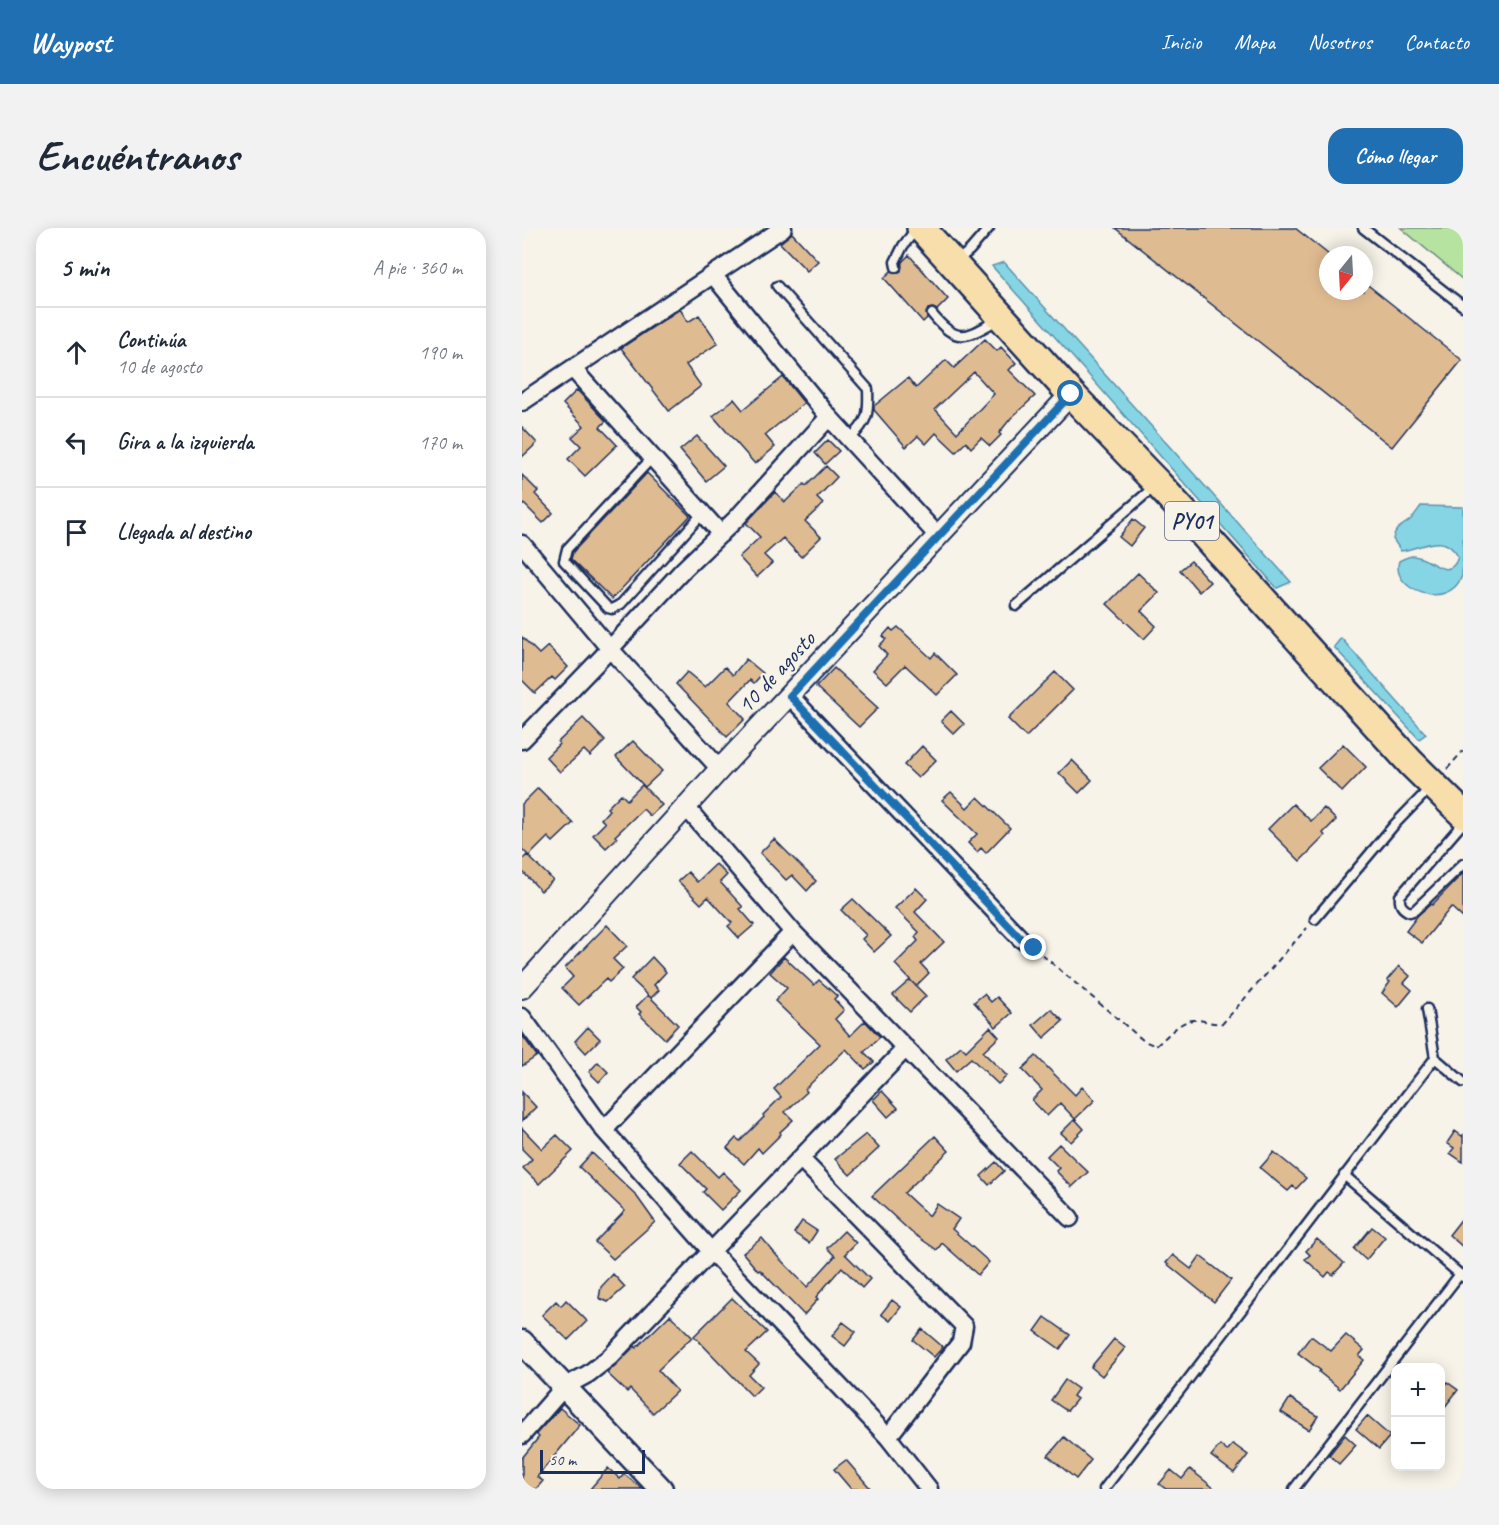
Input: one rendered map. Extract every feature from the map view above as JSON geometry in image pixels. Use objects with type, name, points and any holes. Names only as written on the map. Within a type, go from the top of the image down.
[{"type":"highway","name":"PY01","points":[[919,228],[1071,394],[1158,484],[1411,762],[1463,814]]},
{"type":"main road","points":[[522,1342],[661,1489]]},
{"type":"street","points":[[522,402],[783,228]]},
{"type":"street","points":[[714,276],[829,417],[938,536]]},
{"type":"street","points":[[573,369],[721,534]]},
{"type":"street","name":"10 de agosto","points":[[522,988],[720,769],[1071,394]]},
{"type":"street","points":[[522,740],[684,569],[721,534],[829,417]]},
{"type":"street","points":[[522,544],[610,649],[720,769]]},
{"type":"street","points":[[790,696],[1021,939]]},
{"type":"street","points":[[686,807],[793,932],[1070,1218]]},
{"type":"street","points":[[604,1130],[793,932]]},
{"type":"street","points":[[522,1017],[604,1130],[711,1251],[888,1437],[929,1489]]},
{"type":"street","points":[[522,1435],[564,1387],[588,1374],[610,1356],[906,1048]]},
{"type":"street","points":[[801,1159],[964,1326],[961,1342],[888,1437]]},
{"type":"lane","points":[[896,267],[898,254],[919,228]]},
{"type":"lane","points":[[954,264],[989,228]]},
{"type":"lane","points":[[1363,228],[1463,306]]},
{"type":"lane","points":[[777,286],[868,389],[869,405],[864,424],[850,440]]},
{"type":"lane","points":[[932,314],[945,329],[962,335],[971,334],[1002,318]]},
{"type":"lane","points":[[652,458],[567,549],[564,561],[608,608],[612,609],[621,604],[702,514]]},
{"type":"lane","points":[[1016,606],[1158,484]]},
{"type":"lane","points":[[1315,919],[1395,824],[1434,784]]},
{"type":"lane","points":[[1463,823],[1400,896],[1401,905],[1410,912],[1414,910],[1463,864]]},
{"type":"lane","points":[[1427,1009],[1435,1058],[1463,1082]]},
{"type":"lane","points":[[1104,1489],[1435,1058]]},
{"type":"lane","points":[[1294,1489],[1462,1276],[1344,1175]]},
{"type":"path","points":[[1434,784],[1463,751]]},
{"type":"path","points":[[1021,939],[1144,1041],[1156,1046],[1181,1024],[1193,1020],[1223,1023],[1315,919]]},
{"type":"green space","points":[[1401,228],[1463,228],[1463,280]]},
{"type":"water","points":[[1004,262],[1291,582],[1277,588],[992,266]]},
{"type":"water","points":[[1421,506],[1463,507],[1462,576],[1455,587],[1445,593],[1434,595],[1411,588],[1403,581],[1399,571],[1399,561],[1410,556],[1419,557],[1444,569],[1454,565],[1458,557],[1453,549],[1446,544],[1439,543],[1401,551],[1393,539],[1394,535],[1397,529],[1411,519]]},
{"type":"water","points":[[1341,638],[1426,734],[1419,739],[1334,647]]},
{"type":"building","points":[[1115,228],[1295,228],[1319,247],[1319,300],[1373,300],[1373,289],[1462,360],[1392,447]]},
{"type":"building","points":[[792,233],[818,261],[807,271],[780,243]]},
{"type":"building","points":[[909,255],[948,299],[937,310],[928,309],[927,318],[923,322],[884,278],[891,271],[897,273],[901,271],[902,262]]},
{"type":"building","points":[[680,309],[688,322],[699,315],[718,343],[686,365],[701,386],[669,411],[621,348]]},
{"type":"building","points":[[985,339],[997,351],[1001,347],[1016,363],[1009,370],[1035,396],[1011,418],[999,433],[1001,435],[990,446],[981,438],[971,448],[966,442],[956,452],[936,433],[926,444],[918,436],[906,447],[874,410],[874,406],[908,378],[916,388],[946,360],[954,368]],"holes":[[[974,372],[994,394],[957,433],[935,409]]]},
{"type":"building","points":[[783,377],[804,403],[765,435],[775,447],[755,464],[713,416],[734,399],[743,410]]},
{"type":"building","points":[[577,390],[606,421],[600,427],[617,445],[585,476],[568,459],[581,446],[572,437],[584,426],[563,404]]},
{"type":"building","points":[[522,427],[537,443],[522,457]]},
{"type":"building","points":[[697,436],[724,466],[706,481],[680,450]]},
{"type":"building","points":[[828,440],[839,451],[825,464],[815,453]]},
{"type":"building","points":[[826,466],[837,477],[817,498],[823,504],[805,521],[821,537],[801,557],[783,538],[764,555],[772,563],[757,577],[739,557],[760,537],[746,523],[775,492],[785,502],[804,484],[806,486]]},
{"type":"building","points":[[647,473],[690,516],[612,599],[571,559],[573,552]]},
{"type":"building","points":[[522,475],[538,491],[535,494],[553,513],[543,523],[524,504],[522,506]]},
{"type":"building","points":[[1133,519],[1144,528],[1130,546],[1119,537]]},
{"type":"building","points":[[1191,561],[1210,582],[1199,592],[1180,570]]},
{"type":"building","points":[[1138,573],[1159,593],[1141,611],[1156,626],[1144,639],[1107,604]]},
{"type":"building","points":[[898,627],[931,658],[935,653],[957,675],[937,695],[905,665],[887,683],[873,670],[887,655],[879,646],[886,639],[883,636],[890,628],[893,631]]},
{"type":"building","points":[[522,637],[539,654],[548,646],[568,667],[555,680],[552,677],[535,693],[522,680]]},
{"type":"building","points":[[746,659],[763,673],[754,683],[750,680],[729,702],[745,719],[727,737],[676,684],[687,672],[705,687],[725,667],[733,675]]},
{"type":"building","points":[[834,668],[878,708],[859,727],[816,687]]},
{"type":"building","points":[[1055,672],[1073,690],[1026,737],[1008,719]]},
{"type":"building","points":[[951,711],[964,724],[954,734],[941,721]]},
{"type":"building","points":[[583,718],[605,741],[590,756],[584,750],[560,772],[546,757]]},
{"type":"building","points":[[633,741],[662,771],[645,787],[616,757]]},
{"type":"building","points":[[1343,744],[1366,767],[1342,792],[1318,768]]},
{"type":"building","points":[[922,746],[936,760],[918,778],[904,765]]},
{"type":"building","points":[[1072,760],[1092,780],[1079,793],[1059,773]]},
{"type":"building","points":[[642,785],[662,805],[650,816],[643,809],[606,848],[593,835],[605,823],[601,819],[609,810],[607,808],[621,794],[627,800]]},
{"type":"building","points":[[538,788],[573,823],[553,842],[548,837],[529,856],[522,849],[522,804]]},
{"type":"building","points":[[951,792],[967,808],[978,797],[1010,828],[986,853],[981,848],[977,852],[968,843],[977,834],[942,800]]},
{"type":"building","points":[[1293,804],[1311,821],[1324,808],[1336,820],[1323,833],[1325,836],[1300,861],[1268,829]]},
{"type":"building","points":[[774,839],[816,881],[807,891],[792,875],[786,880],[760,853]]},
{"type":"building","points":[[527,855],[553,880],[541,891],[522,871],[522,860]]},
{"type":"building","points":[[716,864],[727,875],[720,882],[743,907],[740,909],[754,925],[739,938],[728,926],[732,923],[708,897],[701,904],[678,881],[688,872],[697,882]]},
{"type":"building","points":[[1463,873],[1463,918],[1451,907],[1422,943],[1406,931],[1418,915],[1432,905]]},
{"type":"building","points":[[916,888],[927,899],[915,912],[944,942],[921,964],[929,973],[916,986],[895,964],[918,941],[915,937],[919,932],[895,908]]},
{"type":"building","points":[[853,899],[891,936],[874,952],[862,939],[866,935],[841,910]]},
{"type":"building","points":[[607,925],[627,946],[613,959],[623,969],[609,982],[606,979],[579,1005],[562,988],[573,977],[565,968]]},
{"type":"building","points":[[652,957],[666,972],[654,985],[659,990],[651,998],[631,979]]},
{"type":"building","points":[[784,957],[814,985],[819,980],[837,996],[834,999],[844,1010],[835,1019],[850,1036],[865,1021],[880,1037],[864,1052],[874,1062],[865,1069],[846,1049],[805,1089],[807,1092],[785,1112],[793,1120],[780,1132],[781,1134],[762,1153],[758,1148],[744,1164],[727,1148],[736,1138],[740,1141],[764,1117],[763,1115],[781,1097],[774,1089],[820,1044],[775,1001],[787,988],[770,973]]},
{"type":"building","points":[[1399,966],[1410,976],[1404,983],[1412,990],[1398,1007],[1382,993],[1390,982],[1387,980]]},
{"type":"building","points":[[910,980],[926,996],[910,1012],[893,995]]},
{"type":"building","points":[[984,994],[991,1002],[997,997],[1012,1013],[996,1027],[974,1002]]},
{"type":"building","points":[[648,995],[678,1025],[665,1039],[639,1014],[641,1012],[636,1007]]},
{"type":"building","points":[[1051,1009],[1063,1021],[1044,1038],[1033,1025]]},
{"type":"building","points":[[588,1027],[600,1039],[586,1053],[575,1041]]},
{"type":"building","points":[[990,1027],[999,1037],[983,1052],[1007,1076],[998,1084],[971,1058],[956,1071],[946,1059],[961,1046],[966,1051]]},
{"type":"building","points":[[522,1035],[537,1056],[522,1066]]},
{"type":"building","points":[[1036,1056],[1075,1095],[1082,1087],[1095,1100],[1075,1119],[1060,1103],[1047,1116],[1032,1100],[1042,1090],[1022,1069]]},
{"type":"building","points":[[598,1062],[608,1072],[599,1082],[589,1072]]},
{"type":"building","points":[[882,1091],[898,1108],[888,1117],[873,1100]]},
{"type":"building","points":[[522,1092],[536,1107],[522,1121]]},
{"type":"building","points":[[1075,1119],[1084,1129],[1071,1142],[1061,1133]]},
{"type":"building","points":[[522,1128],[542,1149],[557,1135],[573,1151],[539,1184],[523,1168],[532,1159],[522,1149]]},
{"type":"building","points":[[1455,1131],[1463,1135],[1463,1162],[1450,1153],[1454,1148],[1447,1143]]},
{"type":"building","points":[[866,1134],[879,1148],[850,1175],[835,1159]]},
{"type":"building","points":[[935,1136],[949,1151],[904,1193],[929,1216],[937,1204],[959,1219],[952,1229],[989,1262],[978,1275],[942,1243],[937,1250],[911,1232],[872,1196]]},
{"type":"building","points":[[1059,1144],[1088,1172],[1072,1187],[1056,1171],[1059,1168],[1047,1156]]},
{"type":"building","points":[[692,1151],[718,1177],[723,1172],[741,1190],[721,1210],[703,1192],[706,1189],[680,1163]]},
{"type":"building","points":[[1274,1152],[1306,1178],[1296,1189],[1293,1186],[1288,1191],[1260,1168]]},
{"type":"building","points":[[592,1153],[635,1194],[655,1222],[613,1259],[595,1242],[625,1211],[579,1167]]},
{"type":"building","points":[[996,1162],[1004,1171],[989,1185],[981,1176]]},
{"type":"building","points":[[1463,1217],[1463,1247],[1449,1235]]},
{"type":"building","points":[[802,1221],[817,1231],[809,1243],[794,1233]]},
{"type":"building","points":[[1372,1227],[1385,1237],[1366,1260],[1354,1249]]},
{"type":"building","points":[[844,1231],[856,1243],[845,1254],[870,1279],[862,1288],[842,1267],[804,1315],[760,1270],[758,1271],[743,1253],[762,1238],[807,1287],[835,1256],[827,1248]]},
{"type":"building","points":[[1317,1239],[1344,1263],[1333,1275],[1329,1272],[1325,1277],[1305,1259],[1310,1255],[1306,1251]]},
{"type":"building","points":[[1173,1255],[1191,1269],[1200,1256],[1231,1280],[1214,1302],[1166,1263]]},
{"type":"building","points":[[613,1274],[625,1287],[608,1302],[599,1298],[601,1287]]},
{"type":"building","points":[[732,1298],[767,1332],[746,1352],[759,1364],[749,1375],[761,1387],[752,1396],[694,1336]]},
{"type":"building","points":[[566,1300],[587,1321],[568,1340],[542,1315],[556,1301],[561,1306]]},
{"type":"building","points":[[892,1300],[901,1307],[890,1321],[881,1314]]},
{"type":"building","points":[[670,1315],[692,1337],[658,1370],[677,1391],[653,1413],[630,1389],[627,1392],[607,1373]]},
{"type":"building","points":[[1045,1317],[1070,1335],[1060,1349],[1035,1331]]},
{"type":"building","points":[[843,1322],[856,1332],[845,1346],[832,1336]]},
{"type":"building","points":[[922,1329],[943,1347],[934,1357],[913,1340]]},
{"type":"building","points":[[1346,1335],[1364,1350],[1359,1356],[1364,1360],[1340,1389],[1298,1353],[1311,1336],[1331,1351]]},
{"type":"building","points":[[1114,1339],[1125,1348],[1102,1376],[1091,1367]]},
{"type":"building","points":[[1065,1380],[1078,1389],[1073,1396],[1077,1399],[1067,1411],[1051,1400]]},
{"type":"building","points":[[1447,1382],[1458,1390],[1445,1407]]},
{"type":"building","points":[[1290,1398],[1318,1416],[1309,1430],[1281,1412]]},
{"type":"building","points":[[560,1408],[580,1425],[537,1477],[543,1481],[536,1489],[522,1489],[522,1458],[539,1437],[536,1434]]},
{"type":"building","points":[[1367,1416],[1390,1436],[1379,1449],[1356,1429]]},
{"type":"building","points":[[1345,1435],[1356,1445],[1339,1464],[1329,1455]]},
{"type":"building","points":[[1064,1437],[1091,1460],[1076,1479],[1048,1456]]},
{"type":"building","points":[[1233,1444],[1248,1455],[1234,1473],[1211,1456],[1220,1445],[1227,1451]]},
{"type":"building","points":[[846,1460],[871,1489],[851,1489],[834,1469]]},
{"type":"building","points":[[608,1468],[620,1479],[624,1474],[642,1489],[590,1489]]},
{"type":"building","points":[[1190,1469],[1215,1489],[1166,1489],[1159,1484],[1171,1470],[1182,1479]]},
{"type":"route","points":[[1034,948],[1021,939],[790,696],[1071,394]]}]
